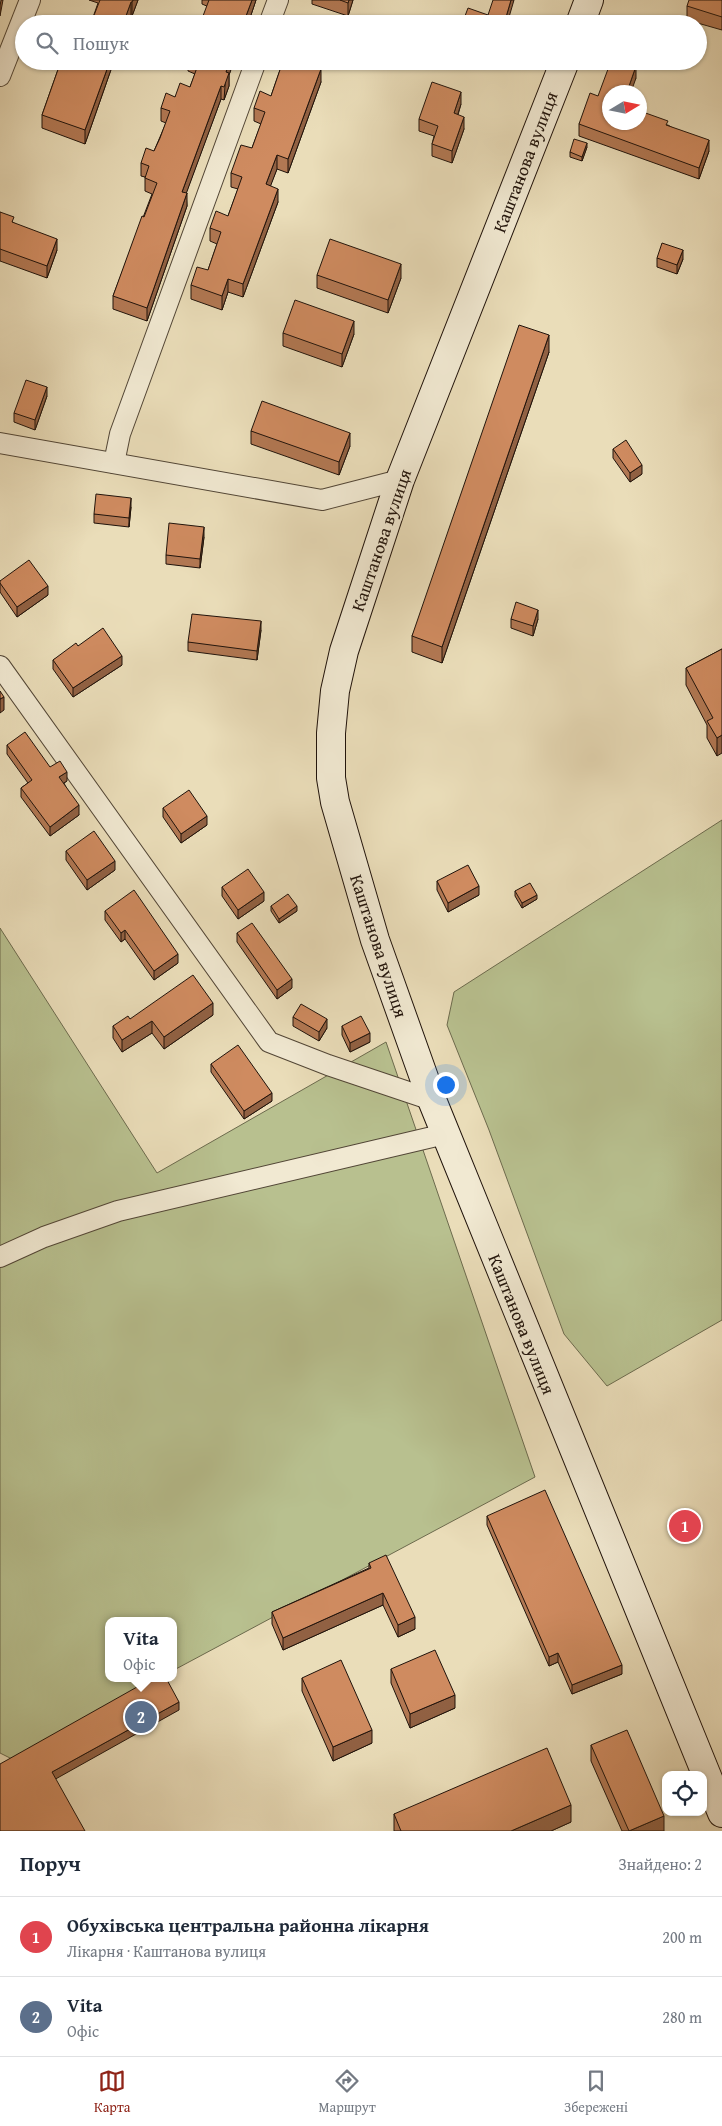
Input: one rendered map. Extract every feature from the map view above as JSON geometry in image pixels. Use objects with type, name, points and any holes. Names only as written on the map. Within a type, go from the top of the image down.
[{"type":"main road","points":[[583,15],[589,0]]},
{"type":"main road","name":"Каштанова вулиця","points":[[561,70],[400,480],[344,651],[335,691],[331,733],[331,778],[341,829],[372,931],[432,1100],[722,1814]]},
{"type":"street","points":[[24,15],[30,0]]},
{"type":"street","points":[[272,15],[278,0]]},
{"type":"street","points":[[0,76],[15,38]]},
{"type":"street","points":[[114,463],[120,434],[253,70]]},
{"type":"street","points":[[0,443],[322,500],[400,480]]},
{"type":"street","points":[[0,666],[269,1042],[328,1066],[432,1100]]},
{"type":"street","points":[[0,1257],[44,1237],[118,1211],[445,1134]]},
{"type":"green space","points":[[722,820],[722,1320],[607,1386],[564,1334],[489,1130],[447,1025],[454,992]]},
{"type":"green space","points":[[0,928],[157,1173],[386,1042],[535,1477],[177,1668],[177,1617],[105,1617],[105,1682],[151,1682],[12,1759],[0,1753]]},
{"type":"building","points":[[100,0],[133,0],[126,15],[94,15]]},
{"type":"building","points":[[209,0],[252,0],[246,15],[203,15]]},
{"type":"building","points":[[493,0],[511,0],[507,15],[488,15]]},
{"type":"building","points":[[689,0],[722,0],[722,17],[687,6]]},
{"type":"building","points":[[468,8],[488,15],[465,15]]},
{"type":"building","points":[[58,70],[107,70],[85,130],[42,115]]},
{"type":"building","points":[[196,70],[227,70],[226,72],[229,73],[224,87],[221,86],[182,192],[187,193],[147,308],[113,296],[142,216],[144,217],[157,183],[145,178],[149,166],[141,163],[146,148],[154,151],[170,111],[161,108],[166,93],[175,97],[180,83],[190,87]]},
{"type":"building","points":[[280,70],[321,70],[288,159],[277,155],[266,184],[278,189],[243,284],[228,279],[222,296],[191,285],[197,267],[208,270],[221,232],[210,228],[216,211],[228,216],[242,177],[231,173],[241,145],[252,148],[265,112],[254,108],[260,91],[271,96]]},
{"type":"building","points":[[608,70],[635,70],[629,85],[602,85]]},
{"type":"building","points":[[432,82],[461,92],[454,113],[464,117],[452,151],[432,144],[438,126],[419,119]]},
{"type":"building","points":[[602,85],[602,130],[647,130],[647,114],[668,121],[666,125],[709,140],[699,168],[579,124],[590,93],[598,96]]},
{"type":"building","points":[[574,139],[587,143],[582,157],[570,152]]},
{"type":"building","points":[[0,212],[14,217],[12,222],[57,239],[47,266],[0,249]]},
{"type":"building","points":[[330,239],[401,264],[388,300],[317,275]]},
{"type":"building","points":[[662,243],[683,250],[677,265],[657,258]]},
{"type":"building","points":[[295,300],[354,321],[342,354],[283,333]]},
{"type":"building","points":[[519,325],[549,335],[442,647],[412,636]]},
{"type":"building","points":[[26,380],[47,387],[35,420],[14,413]]},
{"type":"building","points":[[262,401],[350,433],[339,462],[251,431]]},
{"type":"building","points":[[626,440],[642,465],[630,473],[613,449]]},
{"type":"building","points":[[96,494],[131,498],[129,518],[94,514]]},
{"type":"building","points":[[169,523],[204,527],[200,559],[166,555]]},
{"type":"building","points":[[29,560],[48,586],[17,607],[0,581]]},
{"type":"building","points":[[516,602],[538,610],[533,626],[511,619]]},
{"type":"building","points":[[192,614],[261,621],[257,651],[188,642]]},
{"type":"building","points":[[103,628],[122,656],[73,688],[53,660],[76,643],[78,646]]},
{"type":"building","points":[[722,649],[722,735],[717,738],[707,721],[713,718],[686,668]]},
{"type":"building","points":[[0,691],[4,697],[0,699]]},
{"type":"building","points":[[25,732],[50,767],[60,761],[67,772],[59,777],[79,805],[50,827],[21,788],[32,780],[7,745]]},
{"type":"building","points":[[189,790],[207,816],[181,834],[163,808]]},
{"type":"building","points":[[94,831],[115,861],[87,880],[66,851]]},
{"type":"building","points":[[468,865],[479,886],[448,903],[437,881]]},
{"type":"building","points":[[248,869],[264,892],[238,910],[222,887]]},
{"type":"building","points":[[530,883],[537,895],[522,903],[515,891]]},
{"type":"building","points":[[134,890],[178,954],[154,971],[125,930],[121,933],[105,911]]},
{"type":"building","points":[[288,894],[297,906],[279,919],[271,906]]},
{"type":"building","points":[[252,923],[292,979],[277,990],[237,933]]},
{"type":"building","points":[[193,975],[213,1003],[164,1037],[152,1021],[122,1040],[113,1026],[128,1016],[130,1019]]},
{"type":"building","points":[[301,1004],[327,1019],[319,1032],[293,1017]]},
{"type":"building","points":[[361,1016],[370,1033],[350,1043],[342,1026]]},
{"type":"building","points":[[238,1045],[272,1093],[244,1111],[211,1064]]},
{"type":"building","points":[[545,1490],[622,1665],[572,1685],[558,1653],[549,1657],[487,1516]]},
{"type":"building","points":[[386,1555],[415,1617],[398,1625],[383,1593],[283,1638],[272,1612],[371,1568],[369,1563]]},
{"type":"building","points":[[435,1650],[455,1695],[410,1714],[391,1669]]},
{"type":"building","points":[[341,1660],[372,1730],[333,1747],[302,1678]]},
{"type":"building","points":[[146,1682],[168,1682],[179,1702],[52,1772],[85,1831],[0,1831],[0,1764]]},
{"type":"building","points":[[627,1730],[662,1811],[662,1816],[664,1816],[629,1831],[591,1745]]},
{"type":"building","points":[[547,1748],[571,1805],[511,1831],[401,1831],[394,1814]]},
{"type":"place","name":"Обухівська центральна районна лікарня","points":[[685,1526]]},
{"type":"place","name":"Vita","points":[[141,1717]]}]
